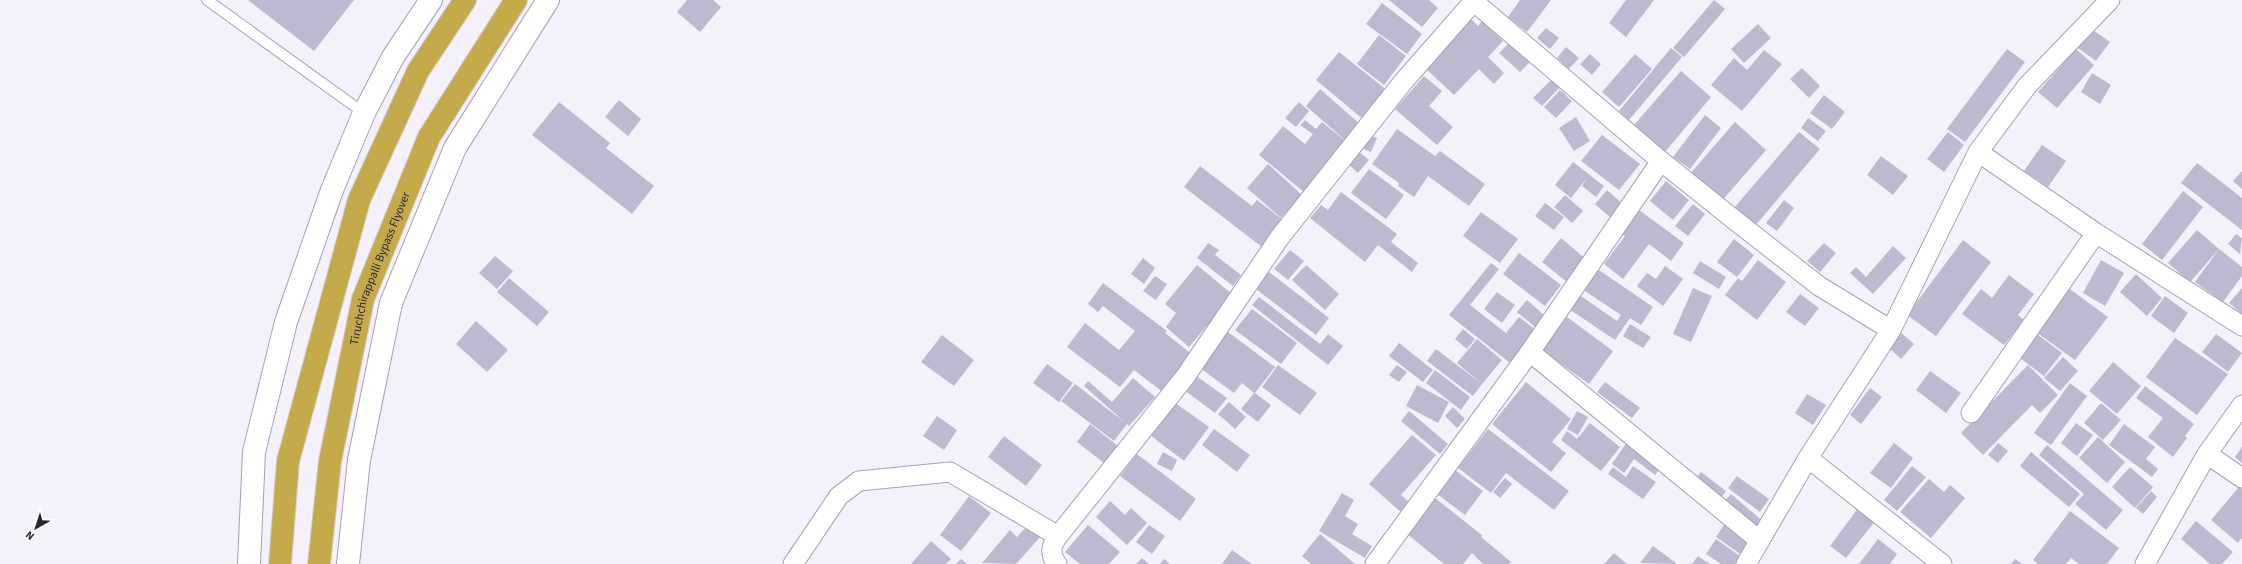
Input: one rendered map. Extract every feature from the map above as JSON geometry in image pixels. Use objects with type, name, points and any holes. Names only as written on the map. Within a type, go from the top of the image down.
[{"type":"highway","points":[[280,564],[288,461],[359,200],[418,71],[465,0]]},
{"type":"highway","name":"Tiruchchirappalli Bypass Flyover","points":[[319,564],[330,461],[363,299],[430,138],[516,0]]},
{"type":"street","points":[[250,564],[254,452],[286,322],[332,190],[364,113],[393,56],[431,0]]},
{"type":"street","points":[[348,564],[359,460],[391,303],[455,148],[548,0]]},
{"type":"street","points":[[1746,564],[1808,458],[1891,330],[1978,152],[2027,86],[2110,0]]},
{"type":"street","points":[[1057,564],[1052,558],[1051,550],[1058,536],[1185,376],[1280,237],[1403,82],[1473,1],[1661,161],[1819,286],[1891,330]]},
{"type":"street","points":[[1978,152],[2096,233],[2242,326]]},
{"type":"street","points":[[1375,564],[1530,352],[1661,161]]},
{"type":"street","points":[[1971,413],[2096,233]]},
{"type":"street","points":[[1530,352],[1760,542]]},
{"type":"street","points":[[2146,564],[2208,454],[2242,405]]},
{"type":"street","points":[[2208,454],[2242,478]]},
{"type":"street","points":[[1808,458],[1942,564]]},
{"type":"street","points":[[793,564],[839,496],[859,481],[950,472],[1058,536]]},
{"type":"lane","points":[[207,0],[364,113]]},
{"type":"building","points":[[248,0],[354,0],[314,51]]},
{"type":"building","points":[[687,0],[713,0],[721,7],[700,32],[677,12]]},
{"type":"building","points":[[1389,0],[1429,0],[1438,8],[1422,27]]},
{"type":"building","points":[[1520,0],[1551,0],[1527,32],[1508,17]]},
{"type":"building","points":[[1626,0],[1654,0],[1626,37],[1609,23]]},
{"type":"building","points":[[1714,0],[1725,9],[1684,57],[1673,48]]},
{"type":"building","points":[[1382,3],[1422,34],[1407,54],[1366,24]]},
{"type":"building","points":[[1471,19],[1478,26],[1482,21],[1503,41],[1488,57],[1504,73],[1494,84],[1479,69],[1454,95],[1425,68]]},
{"type":"building","points":[[1758,24],[1771,38],[1744,63],[1731,49]]},
{"type":"building","points":[[2087,26],[2110,42],[2096,61],[2074,45]]},
{"type":"building","points":[[1546,28],[1559,38],[1550,49],[1537,38]]},
{"type":"building","points":[[1379,35],[1406,56],[1384,85],[1357,64]]},
{"type":"building","points":[[1509,43],[1530,62],[1520,72],[1499,53]]},
{"type":"building","points":[[1566,47],[1579,58],[1569,69],[1557,58]]},
{"type":"building","points":[[1671,48],[1682,57],[1629,120],[1619,111]]},
{"type":"building","points":[[2007,49],[2025,62],[1965,142],[1947,129]]},
{"type":"building","points":[[2076,49],[2094,65],[2057,108],[2038,92]]},
{"type":"building","points":[[1764,50],[1782,64],[1742,111],[1711,85],[1734,58],[1747,70]]},
{"type":"building","points":[[1339,52],[1388,91],[1364,120],[1316,80]]},
{"type":"building","points":[[1590,54],[1601,64],[1592,75],[1580,64]]},
{"type":"building","points":[[1635,54],[1652,69],[1619,107],[1602,92]]},
{"type":"building","points":[[1802,68],[1820,86],[1809,98],[1790,79]]},
{"type":"building","points":[[1681,71],[1711,97],[1665,152],[1634,125]]},
{"type":"building","points":[[2092,73],[2111,85],[2100,104],[2081,92]]},
{"type":"building","points":[[1424,76],[1442,91],[1429,106],[1453,127],[1437,145],[1395,109]]},
{"type":"building","points":[[1551,80],[1559,88],[1542,106],[1533,98]]},
{"type":"building","points":[[1320,89],[1361,125],[1346,141],[1306,106]]},
{"type":"building","points":[[1560,90],[1572,101],[1556,118],[1544,107]]},
{"type":"building","points":[[1824,95],[1845,112],[1832,129],[1810,113]]},
{"type":"building","points":[[619,100],[641,119],[628,136],[605,117]]},
{"type":"building","points":[[559,102],[610,143],[606,148],[654,186],[632,214],[532,135]]},
{"type":"building","points":[[1299,102],[1309,111],[1296,127],[1285,118]]},
{"type":"building","points":[[1705,115],[1721,128],[1690,169],[1673,157]]},
{"type":"building","points":[[1576,117],[1590,141],[1574,151],[1559,128]]},
{"type":"building","points":[[1808,118],[1826,131],[1818,141],[1801,128]]},
{"type":"building","points":[[1305,120],[1316,129],[1322,122],[1348,143],[1305,193],[1259,155],[1283,126],[1305,144],[1313,134],[1300,125]]},
{"type":"building","points":[[1735,122],[1766,150],[1721,202],[1689,175]]},
{"type":"building","points":[[1397,129],[1435,156],[1440,151],[1485,184],[1469,206],[1428,176],[1414,197],[1398,186],[1399,183],[1372,164]]},
{"type":"building","points":[[1799,132],[1820,149],[1755,226],[1734,208]]},
{"type":"building","points":[[1948,132],[1964,145],[1944,172],[1927,159]]},
{"type":"building","points":[[1367,134],[1377,138],[1371,152],[1361,148]]},
{"type":"building","points":[[1602,135],[1640,164],[1619,190],[1581,161]]},
{"type":"building","points":[[2042,145],[2066,161],[2048,187],[2024,171]]},
{"type":"building","points":[[1358,151],[1369,160],[1358,173],[1347,163]]},
{"type":"building","points":[[1881,156],[1908,176],[1893,195],[1867,175]]},
{"type":"building","points":[[1573,162],[1604,186],[1596,197],[1582,186],[1587,178],[1571,198],[1555,185]]},
{"type":"building","points":[[2197,163],[2242,198],[2242,230],[2181,183]]},
{"type":"building","points":[[1268,164],[1302,195],[1281,218],[1247,188]]},
{"type":"building","points":[[1200,166],[1252,206],[1257,200],[1283,220],[1262,247],[1184,187]]},
{"type":"building","points":[[1369,169],[1404,195],[1386,219],[1351,193]]},
{"type":"building","points":[[2242,171],[2242,189],[2233,181]]},
{"type":"building","points":[[1666,181],[1689,200],[1673,220],[1650,201]]},
{"type":"building","points":[[1607,190],[1624,205],[1612,219],[1595,204]]},
{"type":"building","points":[[2183,191],[2203,207],[2162,260],[2142,244]]},
{"type":"building","points":[[1341,192],[1397,234],[1391,242],[1418,263],[1412,272],[1378,245],[1365,262],[1310,218],[1321,205],[1328,210]]},
{"type":"building","points":[[1565,195],[1583,211],[1572,223],[1554,207]]},
{"type":"building","points":[[1784,200],[1794,208],[1777,231],[1766,223]]},
{"type":"building","points":[[1545,203],[1564,217],[1554,230],[1535,216]]},
{"type":"building","points":[[1693,204],[1705,214],[1688,236],[1675,226]]},
{"type":"building","points":[[1635,207],[1684,243],[1671,261],[1649,244],[1623,279],[1604,264],[1625,236],[1618,231]]},
{"type":"building","points":[[1481,212],[1518,239],[1500,263],[1463,236]]},
{"type":"building","points":[[2197,230],[2219,249],[2190,282],[2168,263]]},
{"type":"building","points":[[2236,234],[2242,238],[2240,254],[2228,244]]},
{"type":"building","points":[[1561,238],[1587,260],[1568,283],[1542,262]]},
{"type":"building","points":[[1734,239],[1754,255],[1737,277],[1717,262]]},
{"type":"building","points":[[1963,240],[1991,262],[1936,336],[1907,315]]},
{"type":"building","points":[[1208,243],[1219,250],[1215,255],[1241,275],[1233,286],[1197,258]]},
{"type":"building","points":[[1824,243],[1836,253],[1820,272],[1807,261]]},
{"type":"building","points":[[1893,246],[1906,258],[1873,294],[1850,273],[1856,267],[1866,277]]},
{"type":"building","points":[[2219,249],[2242,267],[2242,276],[2223,302],[2195,282]]},
{"type":"building","points":[[1290,250],[1304,261],[1288,280],[1274,269]]},
{"type":"building","points":[[1519,253],[1561,285],[1545,306],[1503,274]]},
{"type":"building","points":[[495,256],[513,271],[497,289],[479,273]]},
{"type":"building","points":[[1143,258],[1155,268],[1144,284],[1131,274]]},
{"type":"building","points":[[1758,260],[1786,282],[1757,320],[1725,295],[1738,278],[1742,281]]},
{"type":"building","points":[[2101,260],[2124,273],[2105,306],[2083,293]]},
{"type":"building","points":[[1700,261],[1726,277],[1719,289],[1693,273]]},
{"type":"building","points":[[1491,263],[1499,269],[1470,305],[1506,333],[1519,317],[1536,330],[1510,363],[1449,315]]},
{"type":"building","points":[[1197,265],[1233,295],[1189,347],[1166,327],[1176,313],[1165,304]]},
{"type":"building","points":[[1306,265],[1339,294],[1325,310],[1292,280]]},
{"type":"building","points":[[1665,266],[1683,279],[1663,306],[1637,286],[1647,273],[1656,279]]},
{"type":"building","points":[[1596,268],[1653,307],[1641,325],[1630,318],[1615,340],[1569,309],[1578,294],[1617,321],[1621,315],[1582,289]]},
{"type":"building","points":[[1269,272],[1329,318],[1316,335],[1256,289]]},
{"type":"building","points":[[2136,274],[2162,298],[2147,316],[2120,292]]},
{"type":"building","points":[[2009,275],[2034,294],[2018,315],[2024,320],[2004,345],[1962,314],[1981,289],[1992,298]]},
{"type":"building","points":[[1155,276],[1167,284],[1156,300],[1143,291]]},
{"type":"building","points":[[509,278],[549,312],[537,326],[497,292]]},
{"type":"building","points":[[1103,283],[1167,331],[1165,333],[1193,355],[1164,393],[1134,370],[1120,387],[1067,347],[1085,323],[1119,350],[1135,331],[1103,306],[1098,312],[1088,304]]},
{"type":"building","points":[[2067,287],[2108,317],[2075,360],[2036,332]]},
{"type":"building","points":[[1693,288],[1712,296],[1691,342],[1673,334]]},
{"type":"building","points":[[2242,288],[2242,314],[2229,303]]},
{"type":"building","points":[[1497,292],[1515,305],[1502,323],[1484,309]]},
{"type":"building","points":[[1800,294],[1819,308],[1805,326],[1786,312]]},
{"type":"building","points":[[2165,296],[2188,313],[2174,333],[2151,316]]},
{"type":"building","points":[[1259,297],[1320,344],[1328,334],[1343,346],[1328,365],[1252,305]]},
{"type":"building","points":[[1527,300],[1544,315],[1535,327],[1517,312]]},
{"type":"building","points":[[1252,309],[1297,343],[1281,364],[1235,330]]},
{"type":"building","points":[[1567,317],[1613,351],[1589,384],[1542,350]]},
{"type":"building","points":[[476,321],[508,350],[487,372],[456,344]]},
{"type":"building","points":[[1630,324],[1651,337],[1643,348],[1623,336]]},
{"type":"building","points":[[1463,329],[1475,339],[1467,349],[1455,339]]},
{"type":"building","points":[[1228,332],[1275,367],[1255,393],[1271,405],[1258,422],[1241,409],[1254,393],[1242,383],[1234,393],[1200,368]]},
{"type":"building","points":[[1900,332],[1914,344],[1901,359],[1888,347]]},
{"type":"building","points":[[2037,334],[2062,353],[2044,376],[2019,357]]},
{"type":"building","points":[[2216,334],[2242,353],[2228,372],[2202,352]]},
{"type":"building","points":[[942,335],[974,360],[954,386],[921,362]]},
{"type":"building","points":[[2175,338],[2228,374],[2197,415],[2146,377]]},
{"type":"building","points":[[1477,339],[1502,360],[1482,384],[1457,363]]},
{"type":"building","points":[[1399,343],[1433,370],[1423,382],[1389,356]]},
{"type":"building","points":[[1436,349],[1482,384],[1473,396],[1427,361]]},
{"type":"building","points":[[2063,357],[2078,371],[2060,391],[2044,378]]},
{"type":"building","points":[[2113,362],[2141,386],[2117,414],[2089,391]]},
{"type":"building","points":[[1047,364],[1073,383],[1059,402],[1033,383]]},
{"type":"building","points":[[1278,365],[1317,393],[1300,415],[1262,387]]},
{"type":"building","points":[[1397,365],[1407,372],[1399,382],[1389,375]]},
{"type":"building","points":[[2028,365],[2058,395],[2040,413],[2032,405],[1983,455],[1961,433]]},
{"type":"building","points":[[1435,370],[1470,397],[1461,410],[1426,383]]},
{"type":"building","points":[[1930,371],[1961,393],[1946,413],[1916,390]]},
{"type":"building","points":[[1195,375],[1227,398],[1215,413],[1184,390]]},
{"type":"building","points":[[1133,378],[1155,397],[1129,426],[1084,386],[1088,381],[1112,402]]},
{"type":"building","points":[[1526,382],[1571,419],[1552,442],[1566,453],[1551,472],[1492,424]]},
{"type":"building","points":[[1605,382],[1640,408],[1632,418],[1597,392]]},
{"type":"building","points":[[2070,383],[2087,396],[2051,445],[2034,433]]},
{"type":"building","points":[[1075,384],[1127,424],[1114,441],[1061,401]]},
{"type":"building","points":[[1417,385],[1449,402],[1438,423],[1406,406]]},
{"type":"building","points":[[2145,386],[2194,424],[2185,436],[2187,438],[2173,457],[2148,437],[2163,418],[2136,398]]},
{"type":"building","points":[[1870,388],[1882,397],[1861,424],[1850,415]]},
{"type":"building","points":[[1807,394],[1826,405],[1813,425],[1795,413]]},
{"type":"building","points":[[1174,402],[1209,427],[1184,461],[1150,435]]},
{"type":"building","points":[[1229,402],[1246,417],[1235,429],[1218,414]]},
{"type":"building","points":[[2101,403],[2121,420],[2103,440],[2084,423]]},
{"type":"building","points":[[1453,407],[1465,419],[1457,428],[1445,416]]},
{"type":"building","points":[[1409,411],[1448,444],[1440,454],[1401,421]]},
{"type":"building","points":[[1577,411],[1588,417],[1578,435],[1567,429]]},
{"type":"building","points":[[937,416],[957,430],[944,450],[923,436]]},
{"type":"building","points":[[1590,423],[1620,447],[1601,471],[1561,440],[1567,431],[1577,439]]},
{"type":"building","points":[[2076,423],[2093,435],[2077,456],[2061,443]]},
{"type":"building","points":[[1090,424],[1118,446],[1104,463],[1077,442]]},
{"type":"building","points":[[2124,424],[2155,447],[2146,459],[2158,469],[2152,477],[2109,445]]},
{"type":"building","points":[[1214,429],[1250,455],[1237,472],[1202,445]]},
{"type":"building","points":[[1488,429],[1569,491],[1554,510],[1506,473],[1491,493],[1458,468]]},
{"type":"building","points":[[1412,435],[1436,455],[1401,495],[1410,503],[1401,512],[1369,484]]},
{"type":"building","points":[[1004,436],[1042,465],[1026,486],[988,457]]},
{"type":"building","points":[[2098,437],[2125,462],[2107,483],[2079,458]]},
{"type":"building","points":[[1627,442],[1661,467],[1655,475],[1634,459],[1624,473],[1612,464]]},
{"type":"building","points":[[1894,443],[1913,458],[1891,488],[1870,473]]},
{"type":"building","points":[[1998,443],[2008,451],[1998,463],[1988,455]]},
{"type":"building","points":[[2047,445],[2123,510],[2106,530],[2075,504],[2084,494],[2039,455]]},
{"type":"building","points":[[2242,447],[2242,463],[2235,457]]},
{"type":"building","points":[[1163,452],[1177,460],[1172,471],[1157,464]]},
{"type":"building","points":[[2031,452],[2080,494],[2069,507],[2020,466]]},
{"type":"building","points":[[1137,454],[1196,499],[1180,521],[1120,476]]},
{"type":"building","points":[[1633,466],[1656,482],[1643,499],[1608,474],[1613,467],[1626,477]]},
{"type":"building","points":[[1912,466],[1926,477],[1897,511],[1884,500]]},
{"type":"building","points":[[1451,467],[1483,491],[1465,515],[1433,491]]},
{"type":"building","points":[[2130,467],[2153,487],[2135,508],[2112,487]]},
{"type":"building","points":[[1701,472],[1726,491],[1718,502],[1693,483]]},
{"type":"building","points":[[1737,476],[1769,499],[1760,512],[1728,488]]},
{"type":"building","points":[[1505,478],[1512,484],[1500,498],[1493,492]]},
{"type":"building","points":[[1929,479],[1944,492],[1950,485],[1965,498],[1931,538],[1900,512]]},
{"type":"building","points":[[2239,487],[2242,489],[2242,538],[2238,543],[2211,520]]},
{"type":"building","points":[[2151,491],[2157,497],[2143,514],[2136,508]]},
{"type":"building","points":[[1342,493],[1354,500],[1345,516],[1358,524],[1352,534],[1372,546],[1365,558],[1319,531]]},
{"type":"building","points":[[1430,494],[1483,536],[1481,537],[1511,562],[1509,564],[1483,564],[1472,553],[1463,564],[1444,564],[1401,529]]},
{"type":"building","points":[[1731,494],[1765,523],[1755,534],[1721,505]]},
{"type":"building","points":[[969,496],[991,513],[961,551],[940,535]]},
{"type":"building","points":[[1110,501],[1125,515],[1131,508],[1147,523],[1127,545],[1096,517]]},
{"type":"building","points":[[1859,507],[1876,520],[1846,558],[1830,546]]},
{"type":"building","points":[[2070,511],[2119,548],[2107,564],[2079,564],[2071,558],[2066,564],[2038,564],[2033,560]]},
{"type":"building","points":[[1727,520],[1755,538],[1743,556],[1716,537]]},
{"type":"building","points":[[2196,521],[2233,552],[2222,564],[2210,564],[2181,539]]},
{"type":"building","points":[[1029,524],[1042,535],[1016,564],[982,563],[1010,530],[1017,537]]},
{"type":"building","points":[[1088,525],[1120,552],[1109,564],[1080,564],[1065,552]]},
{"type":"building","points":[[1149,525],[1165,536],[1152,554],[1136,542]]},
{"type":"building","points":[[1320,534],[1355,564],[1311,564],[1302,556]]},
{"type":"building","points":[[1716,539],[1740,556],[1735,564],[1721,564],[1706,554]]},
{"type":"building","points":[[1878,539],[1897,554],[1890,564],[1859,564]]},
{"type":"building","points":[[931,541],[951,559],[946,564],[911,564]]},
{"type":"building","points":[[1653,546],[1676,563],[1640,563]]},
{"type":"building","points":[[1232,550],[1252,564],[1222,564]]},
{"type":"building","points":[[1614,553],[1627,564],[1604,564]]},
{"type":"building","points":[[1698,556],[1710,564],[1692,564]]},
{"type":"building","points":[[1142,558],[1149,564],[1136,564]]},
{"type":"building","points":[[961,559],[967,564],[956,564]]},
{"type":"building","points":[[1164,559],[1170,564],[1160,564]]},
{"type":"building","points":[[2015,559],[2022,564],[2011,564]]}]
